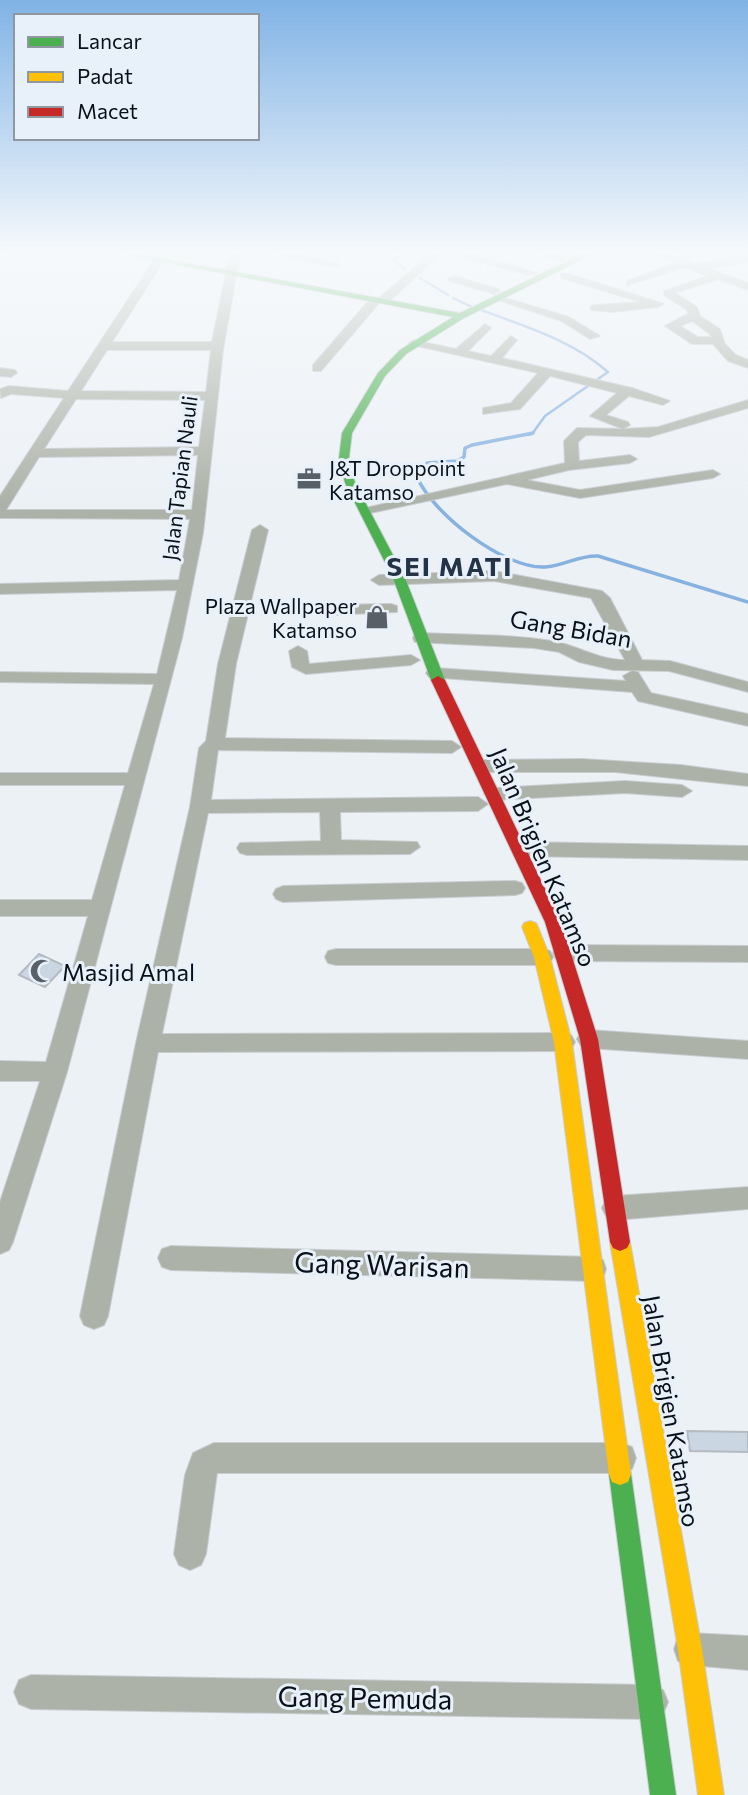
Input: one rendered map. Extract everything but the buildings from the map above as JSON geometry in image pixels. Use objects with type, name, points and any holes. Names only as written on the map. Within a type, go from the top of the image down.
[{"type":"main road","name":"Jalan Brigjen Katamso","points":[[361,542],[329,470],[332,431],[357,390],[383,357],[399,341],[408,337]]},
{"type":"main road","name":"Jalan Brigjen Katamso","points":[[426,337],[381,375],[347,433],[344,458],[346,471],[399,578],[412,648],[452,747],[479,797],[521,849],[564,953],[589,1039],[629,1302],[690,1649],[711,1795]]},
{"type":"main road","points":[[376,573],[394,615]]},
{"type":"main road","name":"Jalan Brigjen Katamso","points":[[412,648],[426,680],[481,766],[479,797]]},
{"type":"main road","name":"Jalan Brigjen Katamso","points":[[507,868],[542,957],[564,1042],[621,1458],[663,1795]]},
{"type":"main road","points":[[598,1305],[629,1302]]},
{"type":"street","points":[[0,507],[109,337]]},
{"type":"street","name":"Jalan Tapian Nauli","points":[[0,1242],[55,1072],[99,908],[115,859],[134,779],[166,672],[186,585],[198,515],[209,396],[220,337]]},
{"type":"street","points":[[317,368],[345,337]]},
{"type":"street","points":[[459,353],[476,337]]},
{"type":"street","points":[[687,337],[692,340],[720,340]]},
{"type":"street","points":[[718,337],[719,345],[732,358],[748,364]]},
{"type":"street","points":[[494,360],[511,340]]},
{"type":"street","points":[[414,344],[547,371],[663,401]]},
{"type":"street","points":[[103,346],[219,346]]},
{"type":"street","points":[[488,411],[515,406],[547,371]]},
{"type":"street","points":[[1,394],[9,390],[74,395],[209,396]]},
{"type":"street","points":[[627,391],[597,416],[629,427]]},
{"type":"street","points":[[572,466],[569,446],[578,433],[660,431],[736,406]]},
{"type":"street","points":[[35,453],[206,451]]},
{"type":"street","points":[[366,512],[505,479],[572,466],[630,459]]},
{"type":"street","points":[[505,479],[580,494],[713,474]]},
{"type":"street","points":[[0,480],[17,481]]},
{"type":"street","points":[[0,514],[198,515]]},
{"type":"street","points":[[215,744],[227,664],[261,530]]},
{"type":"street","points":[[376,573],[399,578],[494,576],[596,594],[603,598],[632,666],[637,687],[644,697],[748,720]]},
{"type":"street","points":[[0,589],[186,585]]},
{"type":"street","points":[[328,610],[394,615]]},
{"type":"street","name":"Gang Bidan","points":[[298,651],[301,667],[306,669],[412,648],[534,643],[563,648],[585,658],[632,666],[670,666],[748,687]]},
{"type":"street","points":[[0,677],[166,672]]},
{"type":"street","points":[[426,680],[637,687]]},
{"type":"street","points":[[94,1316],[148,1043],[200,807],[208,748],[215,744],[452,747]]},
{"type":"street","points":[[481,766],[583,763],[635,765],[748,780]]},
{"type":"street","points":[[0,779],[134,779]]},
{"type":"street","points":[[200,807],[330,806],[625,787],[682,791]]},
{"type":"street","points":[[330,806],[331,846]]},
{"type":"street","points":[[247,848],[410,847]]},
{"type":"street","points":[[521,849],[748,853]]},
{"type":"street","points":[[283,894],[520,901]]},
{"type":"street","points":[[0,908],[99,908]]},
{"type":"street","points":[[564,953],[748,954]]},
{"type":"street","points":[[336,957],[542,957]]},
{"type":"street","points":[[589,1039],[748,1050]]},
{"type":"street","points":[[148,1043],[564,1042]]},
{"type":"street","points":[[0,1071],[55,1072]]},
{"type":"street","points":[[615,1208],[748,1198]]},
{"type":"street","name":"Gang Warisan","points":[[171,1258],[593,1269]]},
{"type":"street","points":[[190,1554],[200,1475],[204,1464],[214,1458],[621,1458]]},
{"type":"street","points":[[690,1649],[748,1653]]},
{"type":"street","name":"Gang Pemuda","points":[[31,1692],[698,1704]]},
{"type":"waterway","points":[[533,433],[545,416],[608,372],[580,351],[550,337]]},
{"type":"waterway","points":[[526,435],[533,433]]},
{"type":"waterway","points":[[533,433],[472,445],[465,448],[464,457],[457,461],[427,463],[417,477],[425,492],[454,522],[472,537],[510,559],[545,567],[598,556],[748,602]]},
{"type":"traffic: fast","points":[[428,337],[403,352],[381,375],[347,433],[344,458],[350,483],[399,578],[438,680]]},
{"type":"traffic: fast","points":[[620,1474],[663,1795]]},
{"type":"traffic: slow","points":[[530,927],[542,957],[563,1042],[620,1474]]},
{"type":"traffic: slow","points":[[620,1242],[690,1649],[711,1795]]},
{"type":"traffic: jam","points":[[438,680],[553,922],[589,1039],[620,1242]]},
{"type":"place","name":"J&T Droppoint Katamso","points":[[309,479]]},
{"type":"place","name":"Plaza Wallpaper Katamso","points":[[377,617]]},
{"type":"place","name":"Masjid Amal","points":[[42,971]]},
{"type":"district","name":"SEI MATI","points":[[450,565]]}]
